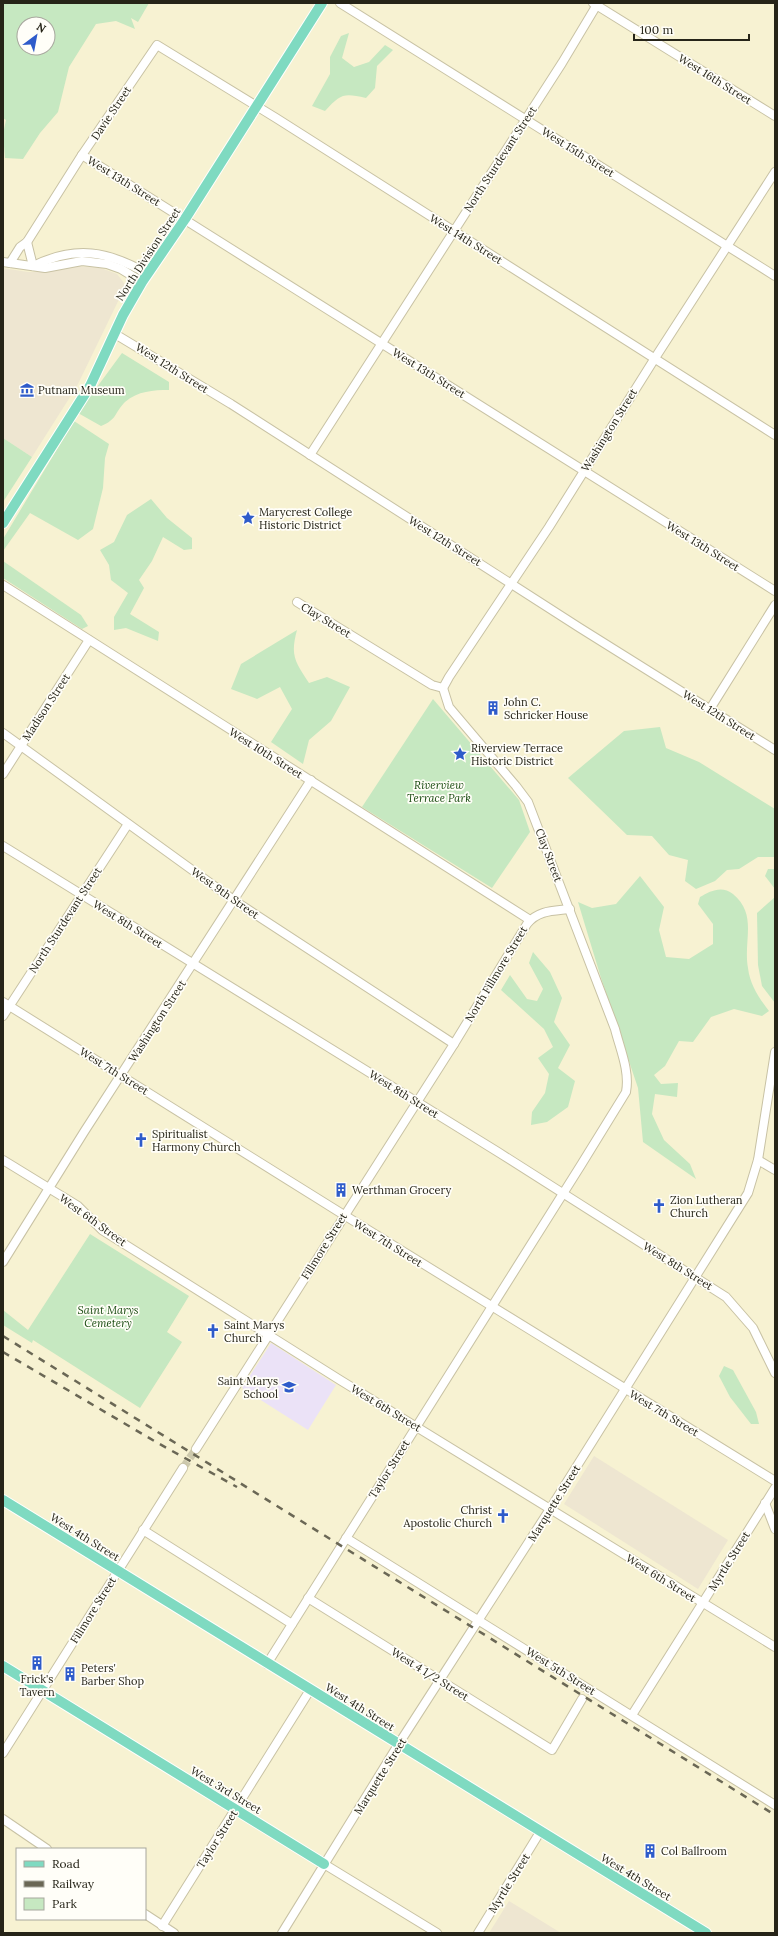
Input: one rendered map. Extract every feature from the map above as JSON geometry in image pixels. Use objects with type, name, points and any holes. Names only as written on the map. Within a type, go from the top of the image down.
[{"type":"main road","name":"North Division Street","points":[[3,522],[90,386],[115,334],[145,278],[185,219],[322,3]]},
{"type":"main road","name":"West 4th Street","points":[[3,1500],[398,1745],[706,1933]]},
{"type":"main road","name":"West 3rd Street","points":[[3,1666],[324,1864]]},
{"type":"street","name":"West 15th Street","points":[[340,3],[525,120],[728,245],[775,276]]},
{"type":"street","name":"North Sturdevant Street","points":[[310,455],[525,120],[596,4]]},
{"type":"street","name":"West 16th Street","points":[[596,4],[775,116]]},
{"type":"street","name":"West 14th Street","points":[[157,45],[454,231],[775,435]]},
{"type":"street","name":"Davie Street","points":[[6,262],[20,247],[27,242],[82,155],[157,45]]},
{"type":"street","name":"West 13th Street","points":[[82,155],[775,591]]},
{"type":"street","name":"Washington Street","points":[[443,688],[512,584],[654,358],[775,172]]},
{"type":"street","points":[[27,242],[33,266]]},
{"type":"street","points":[[6,262],[45,268],[82,261],[107,264],[145,278]]},
{"type":"street","name":"West 12th Street","points":[[115,334],[231,404],[775,750]]},
{"type":"street","name":"West 10th Street","points":[[3,585],[530,920]]},
{"type":"street","name":"Clay Street","points":[[297,602],[432,685],[443,688],[449,707],[528,802],[615,1030],[625,1068],[627,1084],[626,1092],[563,1193]]},
{"type":"street","points":[[710,709],[775,606]]},
{"type":"street","name":"Madison Street","points":[[3,774],[89,640]]},
{"type":"street","name":"West 9th Street","points":[[3,733],[235,901],[454,1044]]},
{"type":"street","name":"Washington Street","points":[[3,1262],[311,780]]},
{"type":"street","name":"North Sturdevant Street","points":[[3,1016],[6,1004],[82,895],[128,824]]},
{"type":"street","name":"West 8th Street","points":[[3,846],[563,1193],[726,1297],[753,1328],[775,1373]]},
{"type":"street","name":"North Fillmore Street","points":[[454,1044],[530,920],[540,913],[570,909]]},
{"type":"street","name":"West 7th Street","points":[[6,1004],[492,1307],[775,1481]]},
{"type":"street","name":"Fillmore Street","points":[[196,1449],[454,1044]]},
{"type":"street","name":"Marquette Street","points":[[282,1933],[398,1745],[550,1509],[748,1192],[758,1160],[775,1052]]},
{"type":"street","name":"West 6th Street","points":[[3,1160],[78,1206],[102,1230],[775,1648]]},
{"type":"street","points":[[758,1160],[775,1170]]},
{"type":"street","name":"Taylor Street","points":[[267,1664],[563,1193]]},
{"type":"street","name":"Fillmore Street","points":[[3,1753],[183,1468]]},
{"type":"street","name":"Myrtle Street","points":[[632,1715],[775,1488]]},
{"type":"street","points":[[765,1503],[775,1529]]},
{"type":"street","points":[[143,1530],[292,1624]]},
{"type":"street","name":"West 5th Street","points":[[346,1538],[774,1802]]},
{"type":"street","name":"West 4 1/2 Street","points":[[308,1598],[552,1750],[582,1699]]},
{"type":"street","name":"Taylor Street","points":[[162,1926],[310,1690]]},
{"type":"street","points":[[3,1819],[46,1848]]},
{"type":"street","name":"Myrtle Street","points":[[478,1933],[540,1832]]},
{"type":"street","name":"West 3rd Street","points":[[324,1864],[437,1933]]},
{"type":"street","points":[[146,1915],[174,1933]]},
{"type":"shaded area","points":[[77,266],[101,268],[117,274],[124,283],[124,289],[77,386],[32,457],[3,438],[3,268],[28,272],[48,272]]},
{"type":"shaded area","name":"Saint Marys School","points":[[271,1343],[336,1385],[308,1430],[242,1388]]},
{"type":"shaded area","points":[[594,1456],[728,1540],[698,1589],[564,1504]]},
{"type":"shaded area","points":[[509,1901],[561,1933],[489,1933]]},
{"type":"green space","points":[[3,3],[149,3],[138,22],[131,18],[135,29],[116,21],[96,24],[69,67],[58,112],[40,133],[23,159],[5,158],[3,134],[6,120],[3,118]]},
{"type":"green space","points":[[349,33],[342,58],[354,67],[369,62],[385,45],[393,50],[377,66],[375,88],[366,98],[347,95],[343,96],[335,101],[325,111],[312,106],[330,74],[330,57],[341,36]]},
{"type":"green space","points":[[122,353],[169,382],[169,390],[151,391],[135,395],[125,402],[110,421],[101,426],[78,413]]},
{"type":"green space","points":[[74,421],[109,444],[105,458],[103,488],[93,529],[78,540],[30,513],[3,551],[3,539]]},
{"type":"green space","points":[[3,438],[32,457],[3,502]]},
{"type":"green space","points":[[151,499],[167,518],[192,538],[192,549],[184,550],[163,537],[152,561],[139,580],[144,588],[130,614],[159,632],[158,641],[126,628],[114,630],[114,617],[128,593],[111,580],[109,565],[100,550],[114,542],[127,515]]},
{"type":"green space","points":[[3,561],[81,615],[88,626],[82,629],[3,578]]},
{"type":"green space","points":[[297,630],[294,646],[295,658],[309,683],[327,677],[350,687],[331,721],[309,740],[303,764],[271,742],[292,709],[280,687],[257,699],[231,689],[241,664]]},
{"type":"green space","name":"Riverview Terrace Park","points":[[433,699],[519,800],[530,832],[492,888],[362,807]]},
{"type":"green space","points":[[660,727],[666,748],[699,762],[775,809],[775,857],[758,857],[739,869],[727,870],[715,881],[696,889],[685,881],[688,860],[669,855],[652,836],[627,835],[568,778],[624,731]]},
{"type":"green space","points":[[768,869],[775,869],[775,889],[765,876]]},
{"type":"green space","points":[[640,876],[664,907],[659,930],[666,957],[689,959],[713,944],[713,924],[698,904],[700,897],[720,889],[729,891],[741,902],[745,910],[748,928],[747,958],[749,974],[758,996],[769,1011],[762,1016],[734,1009],[711,1017],[693,1042],[679,1041],[665,1066],[654,1075],[661,1084],[678,1083],[677,1097],[655,1094],[652,1114],[664,1140],[690,1164],[696,1179],[643,1142],[638,1088],[601,978],[578,902],[592,908],[616,904]]},
{"type":"green space","points":[[775,897],[775,1003],[762,986],[758,965],[757,913]]},
{"type":"green space","points":[[533,952],[550,972],[562,998],[554,1022],[570,1045],[558,1068],[575,1081],[568,1107],[547,1122],[531,1125],[532,1112],[545,1093],[549,1074],[538,1058],[553,1047],[544,1029],[501,990],[510,975],[527,999],[537,1001],[543,989],[529,963]]},
{"type":"green space","name":"Saint Marys Cemetery","points":[[90,1234],[189,1296],[167,1332],[182,1342],[140,1408],[33,1340],[32,1343],[3,1325],[3,1310],[28,1330]]},
{"type":"green space","points":[[724,1366],[733,1370],[756,1412],[759,1424],[751,1424],[730,1397],[719,1376]]},
{"type":"tunnel","points":[[183,1468],[196,1449]]},
{"type":"railway","points":[[3,1336],[775,1815]]},
{"type":"railway","points":[[3,1352],[156,1442],[237,1487]]},
{"type":"place","name":"Putnam Museum","points":[[27,390]]},
{"type":"place","name":"Marycrest College Historic District","points":[[248,518]]},
{"type":"place","name":"John C. Schricker House","points":[[493,708]]},
{"type":"place","name":"Riverview Terrace Historic District","points":[[460,754]]},
{"type":"place","name":"Spiritualist Harmony Church","points":[[141,1140]]},
{"type":"place","name":"Werthman Grocery","points":[[341,1190]]},
{"type":"place","name":"Zion Lutheran Church","points":[[659,1206]]},
{"type":"place","name":"Saint Marys Church","points":[[213,1331]]},
{"type":"place","name":"Saint Marys School","points":[[289,1387]]},
{"type":"place","name":"Christ Apostolic Church","points":[[503,1516]]},
{"type":"place","name":"Frick's Tavern","points":[[37,1663]]},
{"type":"place","name":"Peters' Barber Shop","points":[[70,1674]]},
{"type":"place","name":"Col Ballroom","points":[[650,1851]]}]
